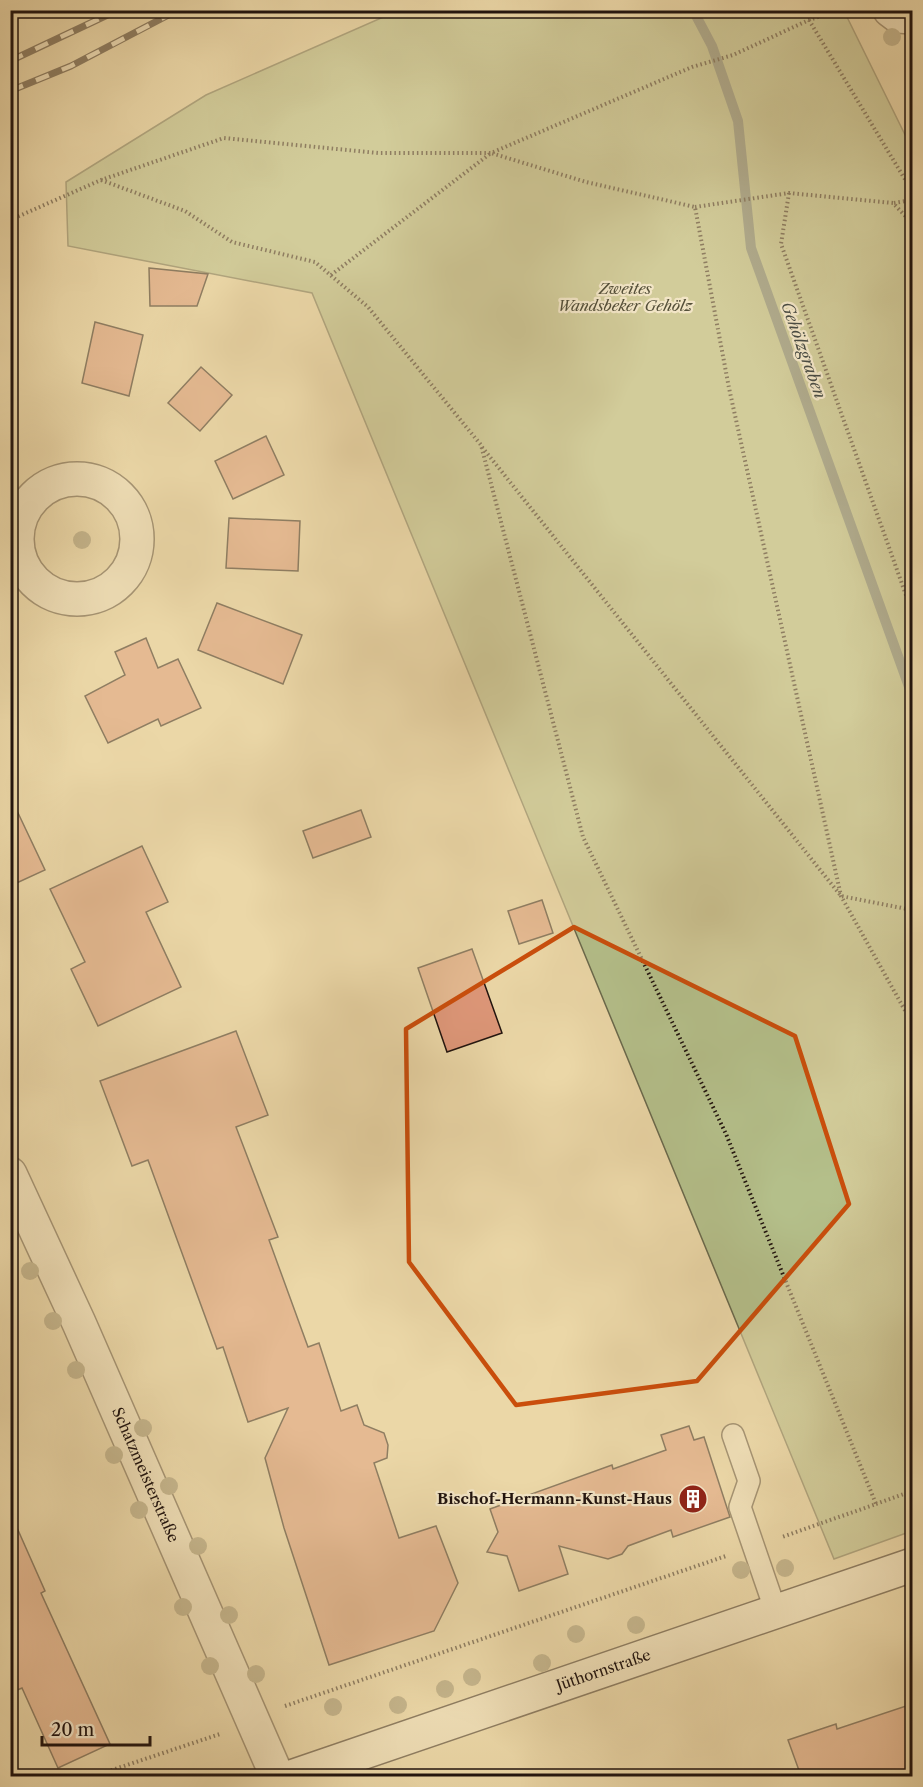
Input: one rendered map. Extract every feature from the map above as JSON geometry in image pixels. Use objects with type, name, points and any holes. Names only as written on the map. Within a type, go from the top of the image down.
[{"type":"street","points":[[890,10],[898,16],[912,17]]},
{"type":"street","name":"Schatzmeisterstraße","points":[[14,1191],[277,1776]]},
{"type":"street","name":"Jüthornstraße","points":[[294,1776],[912,1565]]},
{"type":"lane","points":[[733,1435],[749,1481],[740,1507],[776,1612]]},
{"type":"path","points":[[331,275],[491,153],[692,67],[733,55],[809,20],[839,10]]},
{"type":"path","points":[[809,20],[912,191]]},
{"type":"path","points":[[10,220],[101,180],[224,138],[378,153],[491,153],[586,182],[695,207],[789,193],[893,204],[912,200]]},
{"type":"path","points":[[101,180],[185,211],[232,242],[315,262],[368,307],[841,896],[912,1023]]},
{"type":"path","points":[[789,193],[781,244],[912,612]]},
{"type":"path","points":[[893,204],[912,223]]},
{"type":"path","points":[[695,207],[729,388],[841,896]]},
{"type":"path","points":[[481,445],[583,837],[726,1134],[876,1504]]},
{"type":"path","points":[[841,896],[912,910]]},
{"type":"path","points":[[94,1776],[254,1723],[292,1702],[754,1547],[912,1491]]},
{"type":"highlighted area","points":[[574,927],[795,1036],[849,1204],[697,1381],[516,1405],[409,1262],[406,1029]]},
{"type":"green space","name":"Zweites Wandsbeker Gehölz","points":[[397,11],[777,11],[779,15],[792,11],[844,11],[912,149],[912,1531],[834,1559],[312,293],[68,246],[66,182],[206,95]]},
{"type":"building","points":[[149,268],[208,274],[197,306],[150,306]]},
{"type":"building","points":[[95,322],[143,335],[129,396],[82,383]]},
{"type":"building","points":[[201,367],[232,395],[200,431],[168,403]]},
{"type":"building","points":[[266,436],[284,475],[233,499],[215,461]]},
{"type":"building","points":[[229,518],[300,521],[298,571],[226,568]]},
{"type":"building","points":[[217,603],[302,635],[283,684],[198,650]]},
{"type":"building","points":[[146,638],[158,668],[178,659],[201,708],[161,726],[158,719],[108,743],[85,696],[125,675],[115,652]]},
{"type":"building","points":[[10,796],[45,870],[10,886]]},
{"type":"building","points":[[361,810],[371,837],[313,858],[303,831]]},
{"type":"building","points":[[142,846],[168,902],[146,912],[181,987],[98,1026],[71,969],[85,962],[50,889]]},
{"type":"building","points":[[542,900],[553,933],[519,944],[508,911]]},
{"type":"building","points":[[472,949],[502,1033],[447,1052],[418,968]]},
{"type":"building","points":[[236,1031],[268,1115],[236,1127],[278,1237],[269,1240],[308,1347],[319,1343],[341,1411],[357,1405],[364,1425],[384,1433],[388,1445],[387,1458],[374,1463],[399,1538],[436,1526],[458,1583],[434,1631],[329,1665],[284,1528],[265,1458],[288,1408],[248,1422],[223,1347],[217,1349],[148,1160],[132,1166],[100,1081]]},
{"type":"building","points":[[689,1426],[694,1440],[704,1437],[730,1517],[673,1537],[671,1530],[628,1546],[622,1554],[608,1559],[559,1546],[568,1574],[519,1591],[507,1556],[487,1552],[498,1532],[490,1509],[612,1465],[613,1469],[666,1450],[661,1435]]},
{"type":"building","points":[[10,1512],[45,1591],[41,1593],[110,1744],[58,1768],[22,1688],[10,1693]]},
{"type":"building","points":[[912,1704],[912,1776],[801,1776],[788,1740],[836,1724],[837,1729]]},
{"type":"waterway","name":"Gehölzgraben","points":[[693,10],[712,46],[738,121],[751,248],[912,695]]},
{"type":"railway","points":[[10,61],[118,10]]},
{"type":"railway","points":[[10,91],[71,66],[178,10]]},
{"type":"place","name":"Bischof-Hermann-Kunst-Haus","points":[[693,1499]]}]
